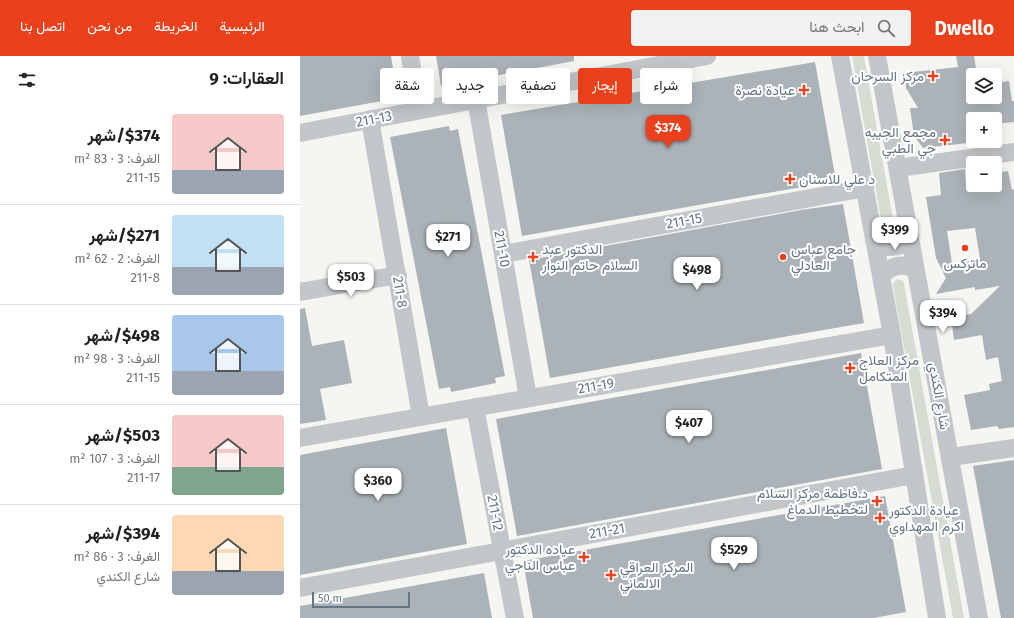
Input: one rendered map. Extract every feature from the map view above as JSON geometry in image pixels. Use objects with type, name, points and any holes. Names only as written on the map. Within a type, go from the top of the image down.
[{"type":"street","points":[[410,56],[419,110]]},
{"type":"street","name":"211-13","points":[[498,95],[707,56]]},
{"type":"street","points":[[840,56],[892,335],[938,618]]},
{"type":"street","name":"شارع الكندي","points":[[877,56],[979,618]]},
{"type":"street","name":"211-13","points":[[300,133],[450,104]]},
{"type":"street","name":"211-10","points":[[477,104],[528,398]]},
{"type":"street","name":"211-8","points":[[370,119],[398,275],[421,417]]},
{"type":"street","points":[[898,168],[1014,152]]},
{"type":"street","name":"211-15","points":[[503,254],[865,188]]},
{"type":"street","points":[[874,241],[890,247],[902,244],[909,237]]},
{"type":"street","points":[[881,276],[891,267],[904,265],[916,270]]},
{"type":"street","points":[[300,292],[398,275]]},
{"type":"street","name":"211-19","points":[[300,438],[892,335]]},
{"type":"street","name":"211-12","points":[[475,407],[515,618]]},
{"type":"street","points":[[950,457],[1014,448]]},
{"type":"street","name":"211-21","points":[[300,588],[914,475]]},
{"type":"shaded area","points":[[852,56],[864,56],[894,225],[895,232],[892,235],[886,235],[883,231]]},
{"type":"shaded area","points":[[897,279],[903,281],[904,284],[964,618],[953,618],[893,286],[893,283]]},
{"type":"building","points":[[300,56],[391,56],[393,68],[380,68],[380,101],[300,116]]},
{"type":"building","points":[[436,56],[574,56],[574,61],[537,68],[506,68],[506,74],[498,75],[498,68],[442,68],[441,86]]},
{"type":"building","points":[[956,56],[974,56],[976,68],[966,68],[966,104],[1002,104],[1002,82],[1009,81],[1012,101],[1014,101],[1014,122],[1002,123],[1002,112],[966,112],[966,143],[923,148],[914,136],[910,108],[918,108],[906,88],[904,73],[958,67]]},
{"type":"building","points":[[815,62],[836,181],[522,236],[501,115],[578,102],[578,104],[632,104],[632,93],[640,92],[640,104],[692,104],[692,83]]},
{"type":"building","points":[[449,126],[450,131],[458,129],[505,376],[495,378],[496,383],[451,392],[450,387],[439,389],[390,137]]},
{"type":"building","points":[[965,169],[966,192],[1002,192],[1002,172],[1008,171],[1012,190],[1014,189],[1014,427],[999,429],[997,426],[971,430],[964,395],[990,390],[989,384],[1002,381],[998,357],[986,360],[982,335],[954,340],[951,317],[971,314],[1000,286],[975,290],[975,287],[936,294],[946,278],[936,258],[926,197],[941,195],[939,173]],"holes":[[[975,228],[980,259],[952,263],[947,231]]]},
{"type":"building","points":[[843,204],[864,323],[550,378],[529,260],[801,210]]},
{"type":"building","points":[[305,308],[312,346],[344,340],[352,383],[320,389],[326,420],[300,424],[300,309]]},
{"type":"building","points":[[861,353],[882,469],[517,536],[496,419]]},
{"type":"building","points":[[446,428],[467,544],[300,575],[300,455]]},
{"type":"building","points":[[1014,460],[1014,618],[1001,618],[973,466]]},
{"type":"building","points":[[885,496],[906,612],[874,618],[533,618],[523,561]]},
{"type":"building","points":[[484,573],[492,618],[300,618],[300,606]]},
{"type":"place","name":"مركز السرحان","points":[[933,76]]},
{"type":"place","name":"عيادة نصرة","points":[[804,90]]},
{"type":"place","name":"مجمع الجيبه جي الطبي","points":[[945,140]]},
{"type":"place","name":"د علي للاسنان","points":[[790,179]]},
{"type":"place","name":"ماتركس","points":[[965,248]]},
{"type":"place","name":"الدكتور عبد السلام حاتم النوار","points":[[533,257]]},
{"type":"place","name":"جامع عباس العادلي","points":[[783,257]]},
{"type":"place","name":"مركز العلاج المتكامل","points":[[850,368]]},
{"type":"place","name":"د.فاطمة مركز السلام لتخطيط الدماغ","points":[[877,501]]},
{"type":"place","name":"عيادة الدكتور اكرم المهداوي","points":[[880,518]]},
{"type":"place","name":"عياده الدكتور عباس الناجي","points":[[584,557]]},
{"type":"place","name":"المركز العراقي الالماني","points":[[611,575]]}]
